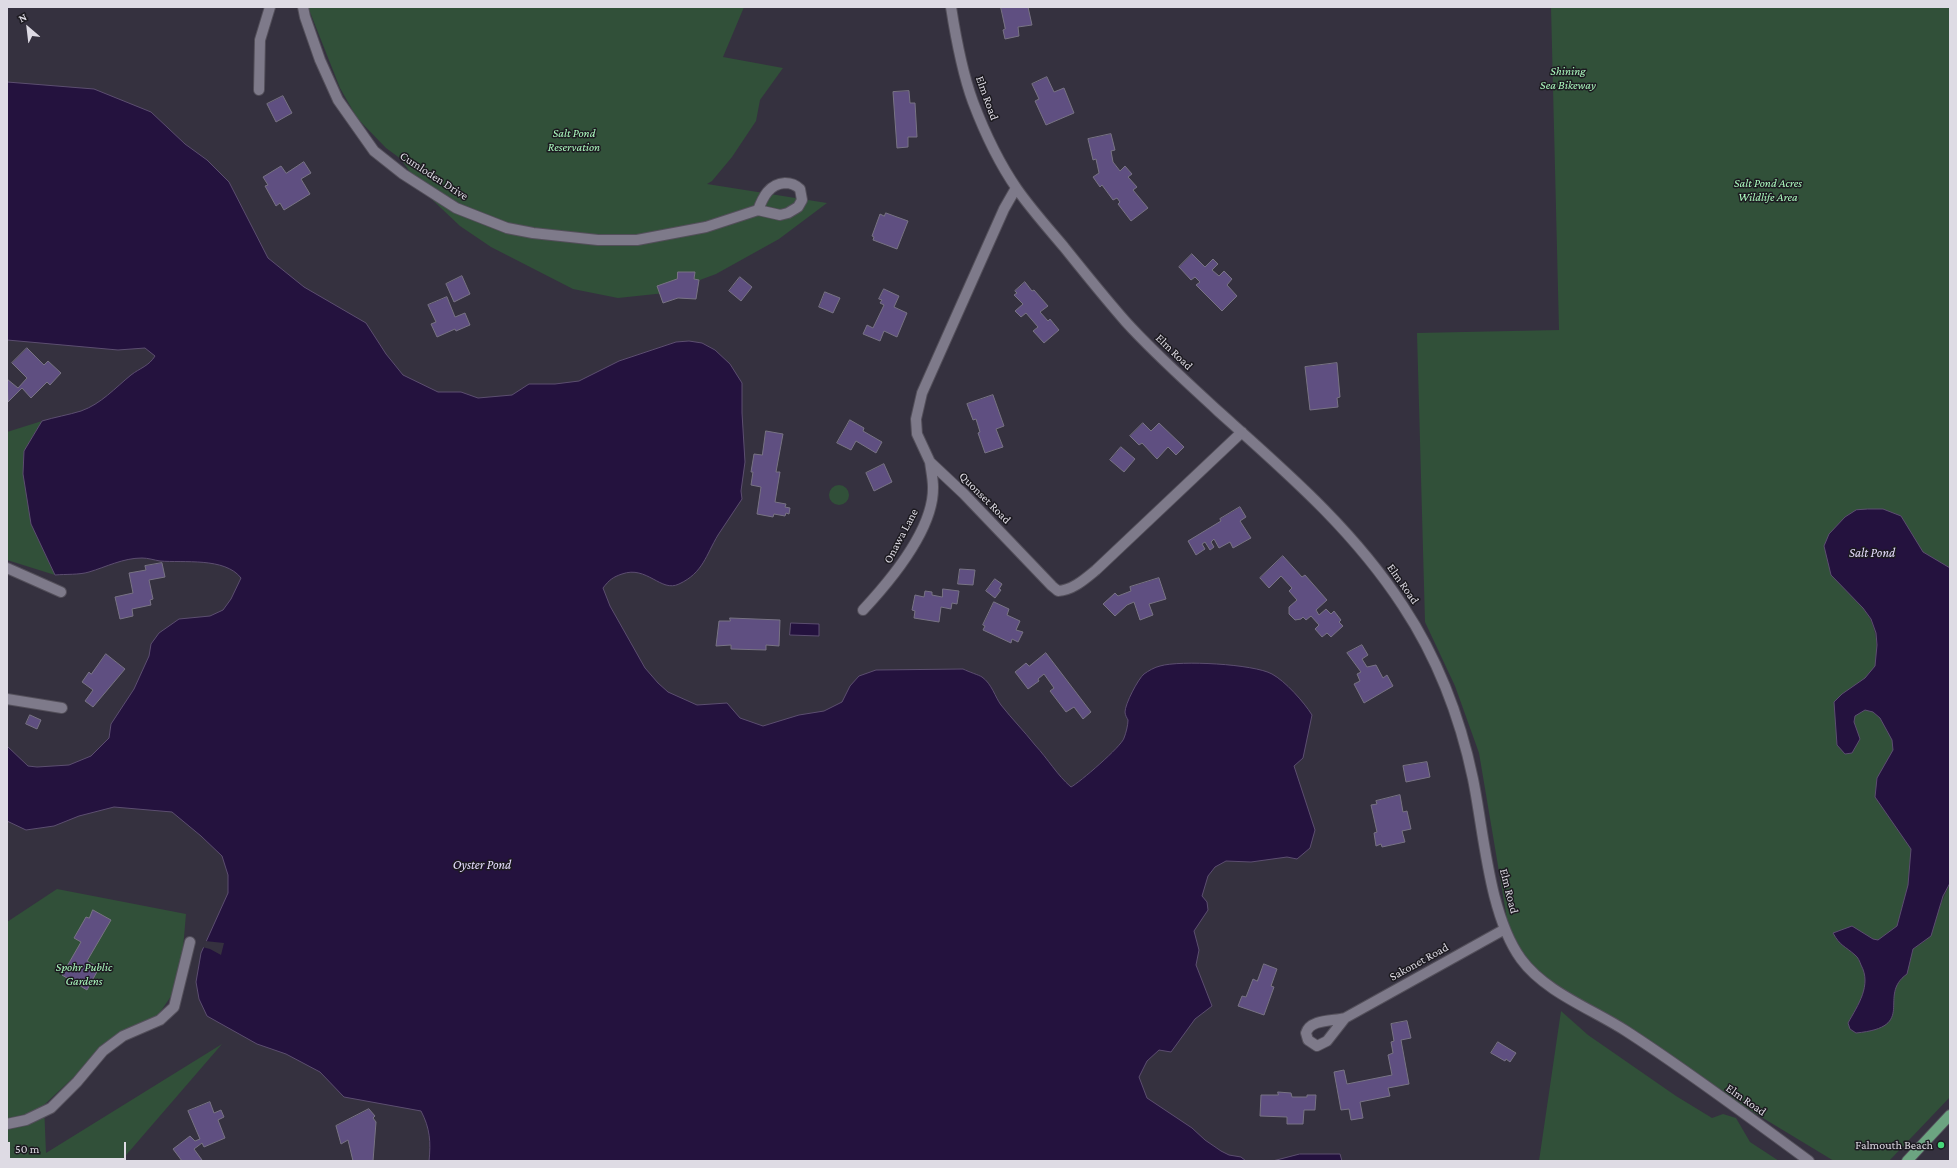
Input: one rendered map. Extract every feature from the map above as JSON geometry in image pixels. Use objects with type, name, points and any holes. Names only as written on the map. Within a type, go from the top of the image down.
[{"type":"main road","points":[[1907,1161],[1950,1115]]},
{"type":"street","points":[[258,90],[260,40],[262,28],[270,7]]},
{"type":"street","name":"Cumloden Drive","points":[[304,7],[305,17],[320,60],[338,100],[374,151],[403,174],[456,208],[507,228],[532,233],[598,240],[637,240],[706,227],[758,210]]},
{"type":"street","name":"Elm Road","points":[[951,7],[963,70],[973,102],[990,141],[1016,188],[1126,322],[1158,355],[1322,505],[1368,557],[1404,608],[1433,659],[1448,692],[1466,747],[1495,894],[1505,929],[1521,959],[1543,981],[1625,1030],[1809,1161]]},
{"type":"street","name":"Quonset Road","points":[[1016,188],[1004,209],[922,393],[916,419],[917,434],[930,462],[964,494],[1052,586],[1058,590],[1064,590],[1072,588],[1096,570],[1242,432]]},
{"type":"street","name":"Onawa Lane","points":[[863,610],[891,579],[906,559],[922,528],[930,508],[934,488],[930,462]]},
{"type":"street","points":[[7,568],[61,592]]},
{"type":"street","points":[[7,699],[62,708]]},
{"type":"street","name":"Sakonet Road","points":[[1345,1018],[1505,929]]},
{"type":"street","points":[[7,1124],[26,1120],[51,1108],[77,1082],[103,1052],[122,1036],[168,1014],[174,1007],[190,942]]},
{"type":"green space","name":"Salt Pond Reservation","points":[[308,7],[744,7],[723,57],[783,68],[760,100],[756,121],[732,157],[712,181],[707,184],[827,203],[779,239],[716,274],[665,293],[618,298],[573,289],[491,247],[460,226],[422,190],[401,159],[386,148],[357,118],[340,88]]},
{"type":"green space","name":"Salt Pond Acres Wildlife Area","points":[[1551,7],[1950,7],[1950,572],[1834,577],[1859,602],[1870,619],[1874,629],[1911,849],[1908,885],[1901,913],[1910,957],[1913,949],[1925,941],[1950,883],[1950,1097],[1889,1161],[1834,1161],[1715,1089],[1553,986],[1519,953],[1508,925],[1479,753],[1455,686],[1425,622],[1417,333],[1559,330]]},
{"type":"green space","points":[[42,421],[24,451],[23,474],[41,545],[55,575],[7,560],[7,432]]},
{"type":"green space","points":[[839,485],[846,488],[849,495],[846,502],[839,505],[832,502],[829,495],[832,488]]},
{"type":"green space","name":"Spohr Public Gardens","points":[[57,889],[186,914],[180,983],[150,1027],[94,1058],[44,1105],[46,1153],[222,1044],[121,1161],[7,1161],[7,922]]},
{"type":"green space","points":[[1561,1011],[1588,1035],[1676,1096],[1712,1118],[1723,1114],[1736,1118],[1750,1142],[1779,1161],[1539,1161]]},
{"type":"water","name":"Oyster Pond","points":[[7,82],[94,89],[151,112],[185,144],[207,160],[229,182],[268,258],[304,287],[366,323],[386,354],[403,375],[438,392],[461,392],[478,398],[512,395],[529,384],[555,384],[579,381],[619,361],[676,342],[689,341],[702,343],[715,350],[730,364],[742,383],[745,462],[741,491],[742,499],[718,535],[699,569],[687,580],[672,586],[666,585],[639,573],[631,572],[614,578],[603,588],[610,606],[645,668],[668,692],[697,705],[727,703],[740,718],[763,726],[799,715],[824,711],[842,702],[850,686],[859,676],[876,670],[963,669],[981,676],[985,680],[991,687],[1001,705],[1071,787],[1100,764],[1121,742],[1125,736],[1127,727],[1128,720],[1125,712],[1129,698],[1141,677],[1152,669],[1170,664],[1183,663],[1234,665],[1272,674],[1283,682],[1299,698],[1312,715],[1303,758],[1294,766],[1315,830],[1310,848],[1297,859],[1287,857],[1251,862],[1226,861],[1215,867],[1208,876],[1202,896],[1207,902],[1208,910],[1194,931],[1199,950],[1196,965],[1212,1006],[1195,1019],[1171,1052],[1159,1050],[1147,1061],[1139,1077],[1147,1098],[1192,1128],[1205,1140],[1221,1151],[1229,1155],[1241,1157],[1246,1161],[429,1161],[429,1135],[421,1111],[344,1097],[320,1072],[286,1054],[257,1044],[207,1016],[199,999],[196,982],[201,953],[228,893],[228,875],[222,856],[172,812],[114,807],[79,816],[54,826],[26,830],[7,821],[7,746],[28,766],[37,767],[69,765],[91,756],[109,738],[111,724],[134,689],[149,656],[151,644],[159,633],[179,619],[210,616],[223,610],[231,599],[241,578],[234,571],[214,564],[203,562],[160,561],[142,558],[121,561],[85,573],[55,575],[31,524],[23,474],[24,451],[42,421],[81,411],[95,404],[131,375],[147,365],[155,356],[145,348],[118,350],[7,340]]},
{"type":"water","name":"Salt Pond","points":[[1883,509],[1901,516],[1923,552],[1950,568],[1950,883],[1943,896],[1931,936],[1913,949],[1907,974],[1898,983],[1895,992],[1892,1017],[1886,1024],[1875,1030],[1856,1033],[1850,1029],[1848,1023],[1862,995],[1865,980],[1864,972],[1857,957],[1840,943],[1833,933],[1852,926],[1873,939],[1878,940],[1897,926],[1908,885],[1911,849],[1875,797],[1877,778],[1893,750],[1892,740],[1880,718],[1873,712],[1865,710],[1855,716],[1854,722],[1860,739],[1852,753],[1845,754],[1837,745],[1834,702],[1842,694],[1865,678],[1875,666],[1877,645],[1876,633],[1871,619],[1863,608],[1831,575],[1824,546],[1829,534],[1845,517],[1856,510]]},
{"type":"water","points":[[791,623],[819,624],[819,636],[790,635]]},
{"type":"water","points":[[1300,1154],[1340,1154],[1342,1161],[1273,1161]]},
{"type":"pier","points":[[205,941],[224,943],[221,955],[210,949],[202,947]]},
{"type":"building","points":[[1001,7],[1028,7],[1032,25],[1018,27],[1019,36],[1005,39],[1003,30],[1005,29]]},
{"type":"building","points":[[1047,77],[1054,92],[1064,88],[1074,113],[1046,125],[1035,101],[1039,99],[1032,84]]},
{"type":"building","points":[[909,91],[910,103],[915,103],[917,137],[908,137],[908,147],[897,148],[893,92]]},
{"type":"building","points":[[283,96],[292,113],[276,122],[267,104]]},
{"type":"building","points":[[1111,134],[1115,150],[1111,151],[1113,162],[1120,171],[1125,166],[1132,174],[1128,177],[1137,187],[1133,190],[1148,208],[1131,221],[1118,204],[1120,202],[1117,198],[1113,200],[1102,185],[1100,187],[1093,177],[1099,173],[1096,159],[1093,160],[1088,139]]},
{"type":"building","points":[[304,162],[311,173],[301,179],[310,194],[284,210],[280,203],[276,206],[265,186],[268,185],[263,177],[281,166],[286,173]]},
{"type":"building","points":[[886,213],[908,221],[897,249],[873,240],[874,237],[872,236],[880,214],[884,216]]},
{"type":"building","points":[[1192,254],[1205,267],[1213,259],[1218,264],[1212,270],[1219,276],[1224,271],[1232,279],[1227,285],[1237,296],[1222,311],[1196,285],[1200,282],[1195,277],[1191,280],[1179,267]]},
{"type":"building","points":[[678,272],[695,272],[694,279],[699,280],[696,299],[678,298],[663,303],[657,286],[677,279]]},
{"type":"building","points":[[462,276],[470,294],[454,302],[446,284]]},
{"type":"building","points":[[740,277],[752,287],[741,301],[729,291]]},
{"type":"building","points":[[1025,282],[1048,306],[1040,312],[1048,321],[1050,319],[1059,330],[1044,343],[1033,331],[1038,327],[1026,313],[1021,317],[1015,311],[1023,304],[1014,295],[1017,293],[1015,291]]},
{"type":"building","points":[[884,289],[899,296],[894,307],[907,313],[897,337],[884,331],[880,341],[863,334],[867,325],[873,328],[884,305],[880,303],[882,300],[879,299]]},
{"type":"building","points":[[825,292],[840,298],[833,313],[819,307]]},
{"type":"building","points":[[447,297],[455,317],[465,313],[470,325],[456,331],[455,329],[437,337],[431,324],[436,322],[428,305]]},
{"type":"building","points":[[27,348],[44,365],[48,361],[61,373],[50,385],[47,382],[31,398],[22,388],[8,402],[7,379],[18,388],[27,378],[12,363]]},
{"type":"building","points":[[1337,363],[1340,397],[1337,398],[1338,407],[1310,410],[1305,367]]},
{"type":"building","points":[[993,395],[1004,426],[996,429],[1003,447],[985,453],[978,433],[980,432],[976,419],[973,420],[967,404]]},
{"type":"building","points":[[850,420],[864,428],[863,431],[882,442],[876,453],[856,441],[851,450],[837,443]]},
{"type":"building","points":[[1143,423],[1151,431],[1159,423],[1184,447],[1176,455],[1168,447],[1157,459],[1142,443],[1139,445],[1130,436]]},
{"type":"building","points":[[766,431],[783,434],[776,472],[780,472],[775,502],[786,504],[785,507],[790,508],[789,514],[786,513],[785,516],[774,514],[773,517],[757,514],[761,487],[751,485],[753,472],[751,472],[754,454],[762,455]]},
{"type":"building","points":[[1121,447],[1135,459],[1124,472],[1110,460]]},
{"type":"building","points":[[884,464],[892,482],[874,491],[866,473]]},
{"type":"building","points":[[1240,507],[1246,517],[1240,521],[1251,538],[1233,548],[1230,542],[1219,548],[1214,539],[1211,542],[1214,547],[1210,550],[1205,542],[1202,544],[1205,549],[1196,555],[1188,541],[1221,521],[1220,519]]},
{"type":"building","points":[[1283,556],[1302,577],[1305,575],[1327,600],[1316,610],[1319,615],[1326,609],[1331,614],[1334,611],[1341,620],[1339,622],[1343,626],[1331,637],[1327,633],[1322,637],[1315,629],[1319,625],[1311,616],[1306,620],[1303,617],[1295,620],[1289,614],[1289,607],[1297,600],[1289,591],[1292,588],[1281,576],[1269,588],[1260,578]]},
{"type":"building","points":[[162,563],[165,577],[149,580],[153,599],[150,600],[151,605],[132,609],[133,616],[120,619],[115,597],[133,593],[129,573],[146,570],[145,566]]},
{"type":"building","points":[[960,569],[975,570],[973,585],[958,584]]},
{"type":"building","points":[[1159,578],[1166,599],[1149,604],[1153,615],[1140,620],[1134,602],[1127,605],[1115,616],[1103,604],[1115,593],[1118,596],[1131,591],[1130,587]]},
{"type":"building","points":[[995,579],[1002,584],[999,589],[1001,590],[995,598],[986,591]]},
{"type":"building","points":[[943,589],[959,591],[957,604],[952,603],[951,609],[941,607],[939,622],[914,618],[915,611],[912,610],[915,595],[924,597],[925,591],[932,592],[932,595],[942,597]]},
{"type":"building","points":[[994,602],[1009,609],[1007,615],[1020,621],[1016,630],[1023,632],[1018,642],[1012,639],[1011,643],[983,630],[985,626],[983,625]]},
{"type":"building","points":[[730,618],[780,620],[779,646],[766,645],[766,650],[731,649],[731,645],[716,646],[719,621],[730,621]]},
{"type":"building","points":[[1362,645],[1368,655],[1362,659],[1367,667],[1376,665],[1383,678],[1387,675],[1393,686],[1364,703],[1354,684],[1360,681],[1357,674],[1361,672],[1347,653]]},
{"type":"building","points":[[1046,653],[1091,712],[1083,719],[1074,707],[1066,712],[1050,691],[1054,688],[1044,674],[1038,679],[1039,681],[1028,689],[1015,672],[1026,663],[1029,666]]},
{"type":"building","points":[[106,654],[125,669],[93,707],[85,701],[93,690],[82,682],[89,672],[91,674]]},
{"type":"building","points":[[30,715],[41,720],[37,729],[26,724]]},
{"type":"building","points":[[1427,762],[1430,777],[1406,782],[1403,766]]},
{"type":"building","points":[[1400,795],[1403,812],[1407,811],[1411,829],[1402,831],[1405,842],[1382,847],[1381,844],[1376,846],[1374,833],[1377,832],[1371,805],[1377,804],[1376,801]]},
{"type":"building","points":[[93,910],[111,920],[87,961],[99,968],[87,990],[62,975],[81,942],[74,938],[86,917],[89,918]]},
{"type":"building","points":[[1264,964],[1277,969],[1271,986],[1274,987],[1264,1015],[1238,1006],[1242,996],[1246,997],[1253,979],[1257,981]]},
{"type":"building","points":[[1407,1021],[1411,1038],[1401,1040],[1409,1084],[1388,1088],[1390,1096],[1360,1102],[1363,1118],[1351,1120],[1349,1109],[1341,1110],[1334,1072],[1344,1070],[1347,1084],[1392,1075],[1388,1055],[1393,1053],[1391,1042],[1394,1041],[1391,1024]]},
{"type":"building","points":[[1498,1042],[1516,1053],[1510,1062],[1506,1059],[1505,1061],[1491,1053]]},
{"type":"building","points":[[1278,1092],[1291,1093],[1292,1097],[1307,1097],[1307,1095],[1316,1095],[1315,1110],[1304,1110],[1303,1124],[1287,1124],[1287,1117],[1260,1116],[1261,1095],[1278,1095]]},
{"type":"building","points":[[210,1102],[214,1113],[221,1110],[224,1117],[218,1120],[225,1138],[204,1147],[202,1143],[194,1149],[202,1160],[182,1161],[173,1149],[190,1136],[195,1141],[200,1139],[188,1111]]},
{"type":"building","points":[[369,1109],[375,1116],[373,1118],[376,1122],[373,1161],[353,1161],[348,1140],[341,1144],[336,1126]]},
{"type":"place","name":"Falmouth Beach","points":[[1941,1145]]},
{"type":"park label","name":"Shining Sea Bikeway","points":[[1568,78]]}]
